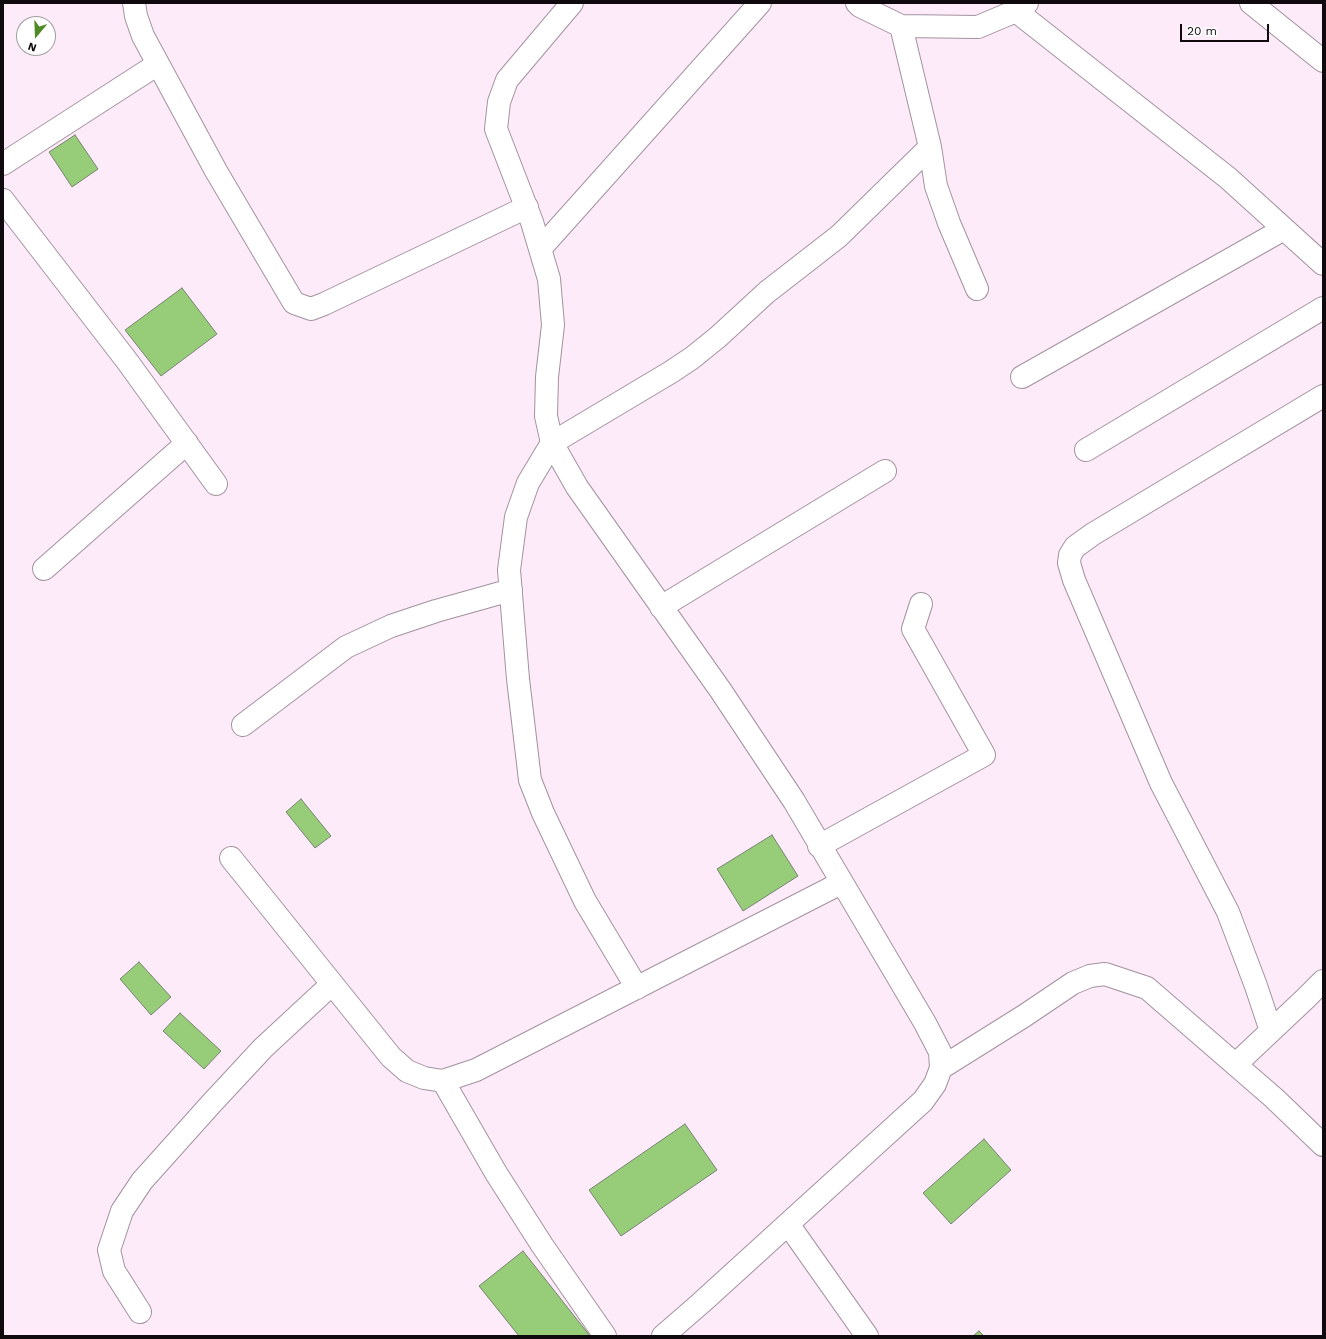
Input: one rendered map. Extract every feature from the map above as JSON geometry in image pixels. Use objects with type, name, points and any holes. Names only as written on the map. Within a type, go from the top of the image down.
[{"type":"street","points":[[134,3],[136,16],[143,36],[216,171],[294,303],[311,309],[324,304],[527,207]]},
{"type":"street","points":[[572,3],[507,80],[499,102],[496,129],[527,207],[549,279],[552,325],[547,377],[546,416],[552,443],[576,487],[721,691],[794,801],[819,846],[925,1023],[940,1052],[941,1068],[935,1084],[923,1101],[701,1304],[663,1336]]},
{"type":"street","points":[[540,249],[760,3]]},
{"type":"street","points":[[857,3],[860,6],[901,26],[978,27],[1021,7],[1228,178],[1323,264]]},
{"type":"street","points":[[1251,3],[1323,61]]},
{"type":"street","points":[[901,26],[930,147],[936,186],[977,289]]},
{"type":"street","points":[[3,164],[158,64]]},
{"type":"street","points":[[637,988],[585,901],[543,813],[530,780],[518,679],[509,570],[516,517],[528,482],[552,443],[692,358],[718,337],[767,292],[839,236],[930,147]]},
{"type":"street","points":[[3,200],[127,361],[216,484]]},
{"type":"street","points":[[1022,377],[1284,229]]},
{"type":"street","points":[[1086,450],[1323,308]]},
{"type":"street","points":[[1271,1031],[1228,912],[1161,783],[1074,580],[1069,563],[1070,555],[1075,547],[1092,534],[1323,396]]},
{"type":"street","points":[[44,569],[187,443]]},
{"type":"street","points":[[661,607],[885,471]]},
{"type":"street","points":[[243,725],[346,647],[391,626],[414,618],[511,590]]},
{"type":"street","points":[[819,846],[984,755],[913,629],[921,604]]},
{"type":"street","points":[[231,858],[391,1057],[407,1071],[424,1078],[444,1081],[476,1070],[842,883]]},
{"type":"street","points":[[941,1068],[1024,1016],[1073,983],[1090,976],[1105,974],[1147,988],[1236,1064],[1323,1145]]},
{"type":"street","points":[[1236,1064],[1323,981]]},
{"type":"street","points":[[140,1312],[114,1271],[109,1250],[122,1211],[142,1181],[211,1104],[263,1048],[332,984]]},
{"type":"street","points":[[444,1081],[496,1173],[542,1245],[605,1336]]},
{"type":"street","points":[[788,1224],[867,1336]]},
{"type":"building","points":[[75,135],[98,169],[72,187],[49,152]]},
{"type":"building","points":[[182,288],[217,334],[161,376],[125,330]]},
{"type":"building","points":[[301,799],[331,836],[315,848],[286,812]]},
{"type":"building","points":[[772,835],[798,876],[743,911],[717,869]]},
{"type":"building","points":[[139,962],[171,997],[151,1015],[120,979]]},
{"type":"building","points":[[180,1013],[221,1051],[204,1069],[163,1031]]},
{"type":"building","points":[[685,1124],[717,1170],[621,1236],[589,1190]]},
{"type":"building","points":[[984,1139],[1011,1170],[951,1224],[923,1193]]},
{"type":"building","points":[[523,1251],[590,1336],[519,1336],[479,1286]]},
{"type":"building","points":[[979,1331],[984,1336],[973,1336]]}]
